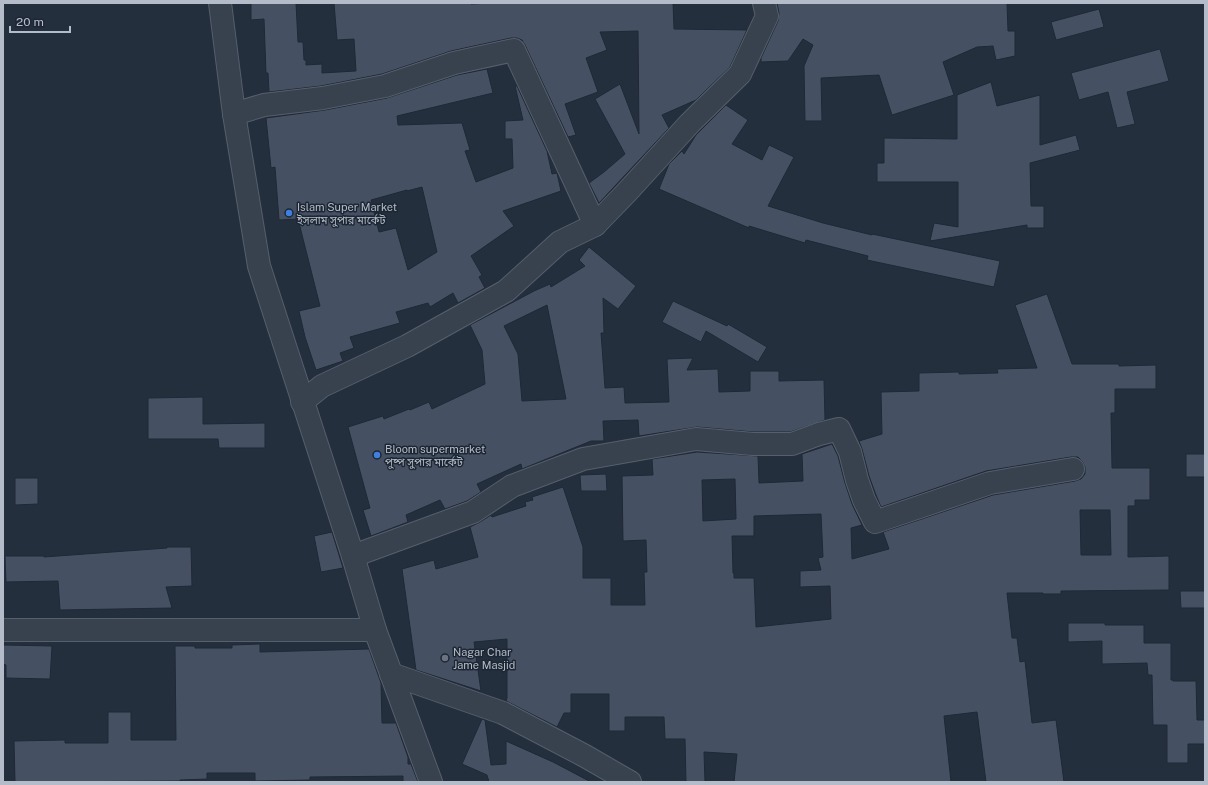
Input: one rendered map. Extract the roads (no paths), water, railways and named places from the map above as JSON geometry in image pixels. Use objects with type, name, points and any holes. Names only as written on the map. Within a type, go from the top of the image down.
[{"type":"street","points":[[220,3],[234,114],[259,266],[353,556],[375,630],[431,782]]},
{"type":"street","points":[[302,402],[322,386],[407,346],[506,290],[560,242],[595,225],[690,123],[740,74],[767,16],[764,3]]},
{"type":"street","points":[[234,114],[264,105],[323,98],[385,86],[454,63],[514,50],[595,225]]},
{"type":"street","points":[[353,556],[474,512],[512,486],[583,459],[696,439],[753,444],[792,444],[819,434],[839,429],[850,452],[864,500],[875,522],[990,483],[1073,469]]},
{"type":"street","points":[[3,630],[375,630]]},
{"type":"street","points":[[391,674],[503,713],[585,756],[630,782]]},
{"type":"place","name":"Islam Super Market ইসলাম সুপার মার্কেট","points":[[289,213]]},
{"type":"place","name":"Bloom supermarket পুষ্প সুপার মার্কেট","points":[[377,455]]},
{"type":"place","name":"Nagar Char Jame Masjid","points":[[445,658]]}]
